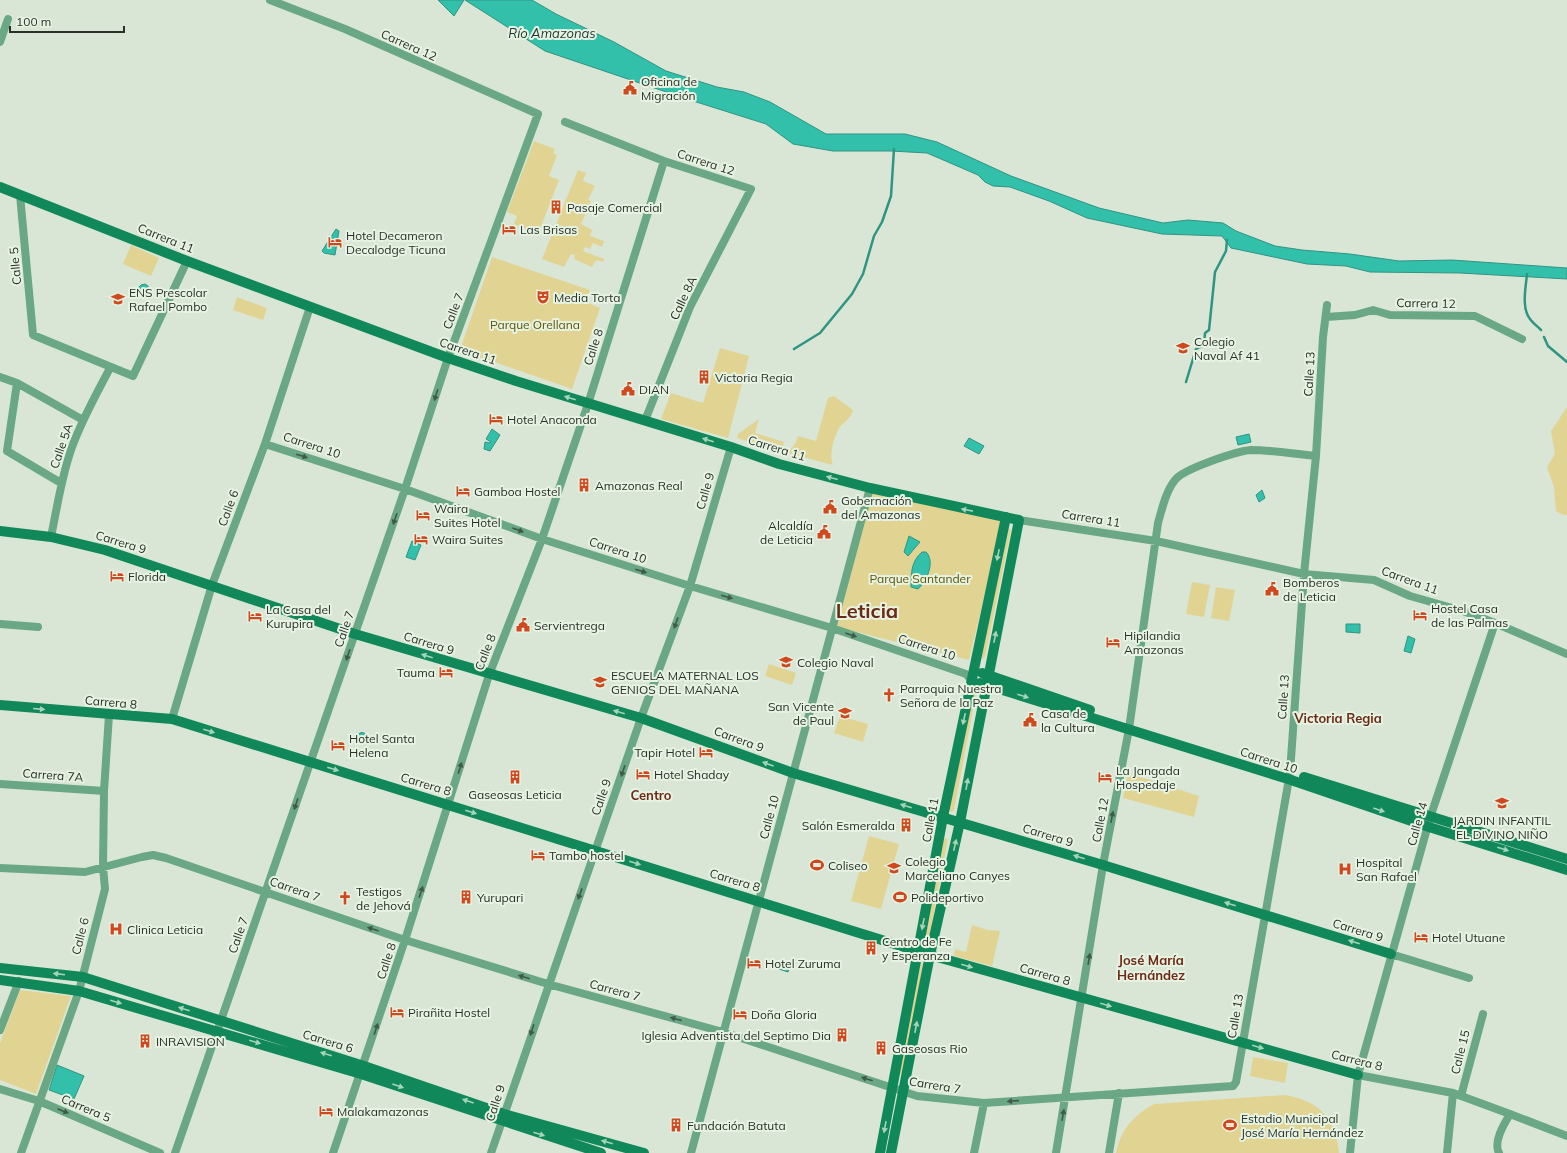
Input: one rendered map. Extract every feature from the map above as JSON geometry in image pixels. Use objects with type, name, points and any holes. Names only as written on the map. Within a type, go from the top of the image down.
[{"type":"street","name":"Carrera 12","points":[[270,0],[344,29],[538,114]]},
{"type":"street","points":[[0,42],[8,19]]},
{"type":"street","name":"Calle 7","points":[[175,1153],[405,489],[448,358],[538,114]]},
{"type":"street","name":"Carrera 12","points":[[565,122],[664,161],[751,189]]},
{"type":"street","name":"Calle 8","points":[[333,1153],[362,1070],[449,805],[488,674],[541,539],[587,403],[664,161]]},
{"type":"street","name":"Carrera 11","points":[[0,187],[186,261],[448,358],[587,403],[731,447],[779,464],[870,488],[1019,520],[1156,541],[1304,574],[1374,580],[1410,596],[1463,611],[1495,623],[1567,654]]},
{"type":"street","name":"Calle 8A","points":[[644,420],[690,307],[751,189]]},
{"type":"street","name":"Calle 5","points":[[20,195],[33,335],[110,368]]},
{"type":"street","points":[[110,368],[134,376],[186,261]]},
{"type":"street","name":"Calle 13","points":[[1233,1086],[1236,1082],[1289,776],[1304,574],[1316,456],[1323,337],[1327,305]]},
{"type":"street","name":"Calle 6","points":[[172,719],[212,585],[265,444],[310,307]]},
{"type":"street","name":"Carrera 12","points":[[1326,317],[1355,315],[1373,310],[1390,315],[1475,316],[1522,340]]},
{"type":"street","name":"Calle 5A","points":[[51,537],[61,483],[71,451],[83,420],[110,368]]},
{"type":"street","points":[[0,377],[17,383],[83,420]]},
{"type":"street","points":[[17,383],[7,451],[61,483]]},
{"type":"street","name":"Carrera 10","points":[[265,444],[405,489],[541,539],[690,586],[832,628],[971,675],[1430,822],[1567,870]]},
{"type":"street","name":"Calle 9","points":[[491,1153],[548,984],[641,718],[690,586],[731,447]]},
{"type":"street","name":"Calle 12","points":[[1056,1153],[1083,998],[1103,865],[1129,726],[1158,523],[1168,492],[1175,480],[1185,472],[1201,465],[1249,450],[1316,456]]},
{"type":"street","name":"Calle 10","points":[[691,1153],[870,488]]},
{"type":"street","name":"Calle 11","points":[[880,1153],[971,675],[1006,517]]},
{"type":"street","points":[[891,1153],[930,955],[960,822],[1019,520]]},
{"type":"street","name":"Carrera 9","points":[[0,531],[51,537],[105,550],[355,634],[641,718],[793,773],[1103,865],[1469,978]]},
{"type":"street","name":"Calle 14","points":[[1350,1153],[1358,1075],[1391,954],[1430,822],[1495,623]]},
{"type":"street","points":[[0,624],[38,627]]},
{"type":"street","name":"Carrera 8","points":[[0,705],[172,719],[930,955],[1358,1075],[1453,1093],[1567,1136]]},
{"type":"street","name":"Calle 6","points":[[21,1153],[79,990],[105,889],[103,867],[104,791],[109,715]]},
{"type":"street","name":"Carrera 7A","points":[[0,784],[104,791]]},
{"type":"street","name":"Carrera 10","points":[[1430,822],[1567,859]]},
{"type":"street","name":"Carrera 7","points":[[0,868],[85,872],[153,855],[166,858],[405,940],[548,984],[724,1032],[904,1092],[936,1099],[984,1103],[1233,1086]]},
{"type":"street","name":"Carrera 6","points":[[0,968],[83,977],[221,1021],[601,1153]]},
{"type":"street","name":"Carrera 6","points":[[0,980],[19,981],[79,990],[217,1031],[362,1070]]},
{"type":"street","points":[[0,1030],[19,981]]},
{"type":"street","name":"Calle 15","points":[[1462,1096],[1483,1014]]},
{"type":"street","name":"Carrera 5","points":[[0,1089],[39,1101],[160,1153]]},
{"type":"street","points":[[1109,1153],[1119,1093]]},
{"type":"street","points":[[1447,1153],[1453,1093]]},
{"type":"street","points":[[974,1153],[984,1103]]},
{"type":"street","points":[[1499,1153],[1496,1148],[1510,1114]]},
{"type":"street","name":"Carrera 6","points":[[503,1118],[644,1153]]},
{"type":"green space","points":[[534,141],[555,149],[553,153],[557,155],[549,176],[559,180],[538,234],[514,224],[517,216],[507,212]]},
{"type":"green space","points":[[578,170],[586,173],[583,181],[595,186],[588,200],[591,201],[581,224],[592,230],[590,236],[604,241],[602,247],[593,243],[590,249],[585,247],[583,251],[604,259],[603,262],[597,260],[596,262],[595,261],[592,267],[574,259],[575,255],[571,254],[564,267],[542,259]]},
{"type":"green space","points":[[131,245],[159,258],[151,276],[123,264]]},
{"type":"green space","name":"Parque Orellana","points":[[492,257],[590,290],[585,302],[600,308],[572,389],[460,350]]},
{"type":"green space","points":[[237,297],[267,308],[263,320],[233,310]]},
{"type":"green space","points":[[720,348],[749,356],[728,438],[661,419],[671,393],[703,403]]},
{"type":"green space","points":[[834,396],[853,410],[850,417],[838,430],[832,448],[833,465],[788,453],[795,444],[798,436],[816,441],[828,398]]},
{"type":"green space","points":[[1567,407],[1567,515],[1563,515],[1556,511],[1554,487],[1547,467],[1555,454],[1551,431]]},
{"type":"green space","points":[[759,419],[755,433],[784,442],[781,452],[737,438],[738,434]]},
{"type":"green space","name":"Parque Santander","points":[[872,492],[1003,519],[969,660],[837,627]]},
{"type":"green space","points":[[1009,528],[1011,530],[985,657],[982,659],[980,657]]},
{"type":"green space","points":[[1192,582],[1210,585],[1204,617],[1186,614]]},
{"type":"green space","points":[[1216,587],[1235,590],[1229,621],[1211,618]]},
{"type":"green space","points":[[769,664],[796,673],[792,685],[765,676]]},
{"type":"green space","points":[[974,691],[976,694],[954,810],[952,812],[949,810]]},
{"type":"green space","points":[[840,716],[868,724],[863,742],[834,733]]},
{"type":"green space","points":[[1128,773],[1199,796],[1194,817],[1123,798]]},
{"type":"green space","points":[[869,836],[899,844],[881,909],[851,901]]},
{"type":"green space","points":[[945,838],[948,839],[929,938],[925,940],[943,840]]},
{"type":"green space","points":[[972,925],[988,930],[1000,931],[992,966],[954,956],[955,949],[966,952]]},
{"type":"green space","points":[[921,963],[923,964],[904,1073],[901,1075],[899,1072]]},
{"type":"green space","points":[[20,990],[71,996],[36,1094],[0,1080],[0,1043]]},
{"type":"green space","points":[[1253,1057],[1288,1063],[1285,1083],[1250,1076]]},
{"type":"green space","name":"Estadio Municipal José María Hernández","points":[[1284,1095],[1307,1101],[1316,1106],[1323,1113],[1334,1130],[1339,1153],[1116,1153],[1121,1137],[1129,1124],[1140,1113],[1154,1104]]},
{"type":"water","points":[[438,0],[464,0],[454,16]]},
{"type":"water","name":"Río Amazonas","points":[[465,0],[532,0],[556,14],[614,42],[666,71],[717,87],[744,92],[770,102],[826,134],[905,134],[937,142],[1011,176],[1099,208],[1163,223],[1188,220],[1223,223],[1236,231],[1275,246],[1399,261],[1452,260],[1567,268],[1567,279],[1460,273],[1370,272],[1346,266],[1307,264],[1231,248],[1222,236],[1162,234],[1087,218],[1049,201],[1010,187],[993,186],[985,182],[978,175],[927,153],[891,151],[833,151],[793,144],[766,124],[545,51]]},
{"type":"water","points":[[336,229],[339,231],[335,255],[324,253],[322,251]]},
{"type":"water","points":[[145,284],[148,286],[149,294],[147,296],[136,290],[141,285]]},
{"type":"water","points":[[492,429],[500,435],[490,451],[484,449],[485,442],[491,442],[486,439]]},
{"type":"water","points":[[1249,434],[1251,442],[1238,445],[1236,437]]},
{"type":"water","points":[[969,438],[984,446],[979,454],[964,446]]},
{"type":"water","points":[[1262,490],[1265,498],[1259,502],[1256,495]]},
{"type":"water","points":[[909,536],[920,542],[908,556],[904,552]]},
{"type":"water","points":[[412,541],[421,545],[415,560],[406,557]]},
{"type":"water","points":[[922,552],[926,552],[929,556],[930,566],[927,577],[918,589],[911,587],[912,573],[916,559]]},
{"type":"water","points":[[1346,624],[1360,624],[1360,633],[1346,632]]},
{"type":"water","points":[[1408,636],[1415,639],[1411,653],[1404,651]]},
{"type":"water","points":[[360,733],[364,733],[366,737],[364,741],[360,741],[358,739],[358,735]]},
{"type":"water","points":[[778,962],[790,966],[788,972],[776,968]]},
{"type":"water","points":[[57,1065],[84,1076],[74,1099],[49,1090]]},
{"type":"waterway","points":[[794,349],[820,333],[852,294],[863,274],[874,236],[882,222],[891,196],[894,149]]},
{"type":"waterway","points":[[1186,382],[1196,349],[1204,345],[1205,333],[1209,330],[1215,272],[1226,251],[1227,240]]},
{"type":"waterway","points":[[1527,274],[1525,297],[1527,314],[1541,330]]},
{"type":"waterway","points":[[1544,337],[1548,346],[1567,362]]},
{"type":"place","name":"Oficina de Migración","points":[[630,88]]},
{"type":"place","name":"Pasaje Comercial","points":[[556,207]]},
{"type":"place","name":"Las Brisas","points":[[509,229]]},
{"type":"place","name":"Hotel Decameron Decalodge Ticuna","points":[[335,242]]},
{"type":"place","name":"Media Torta","points":[[543,297]]},
{"type":"place","name":"ENS Prescolar Rafael Pombo","points":[[118,299]]},
{"type":"place","name":"Colegio Naval Af 41","points":[[1183,348]]},
{"type":"place","name":"Victoria Regia","points":[[704,377]]},
{"type":"place","name":"DIAN","points":[[628,389]]},
{"type":"place","name":"Hotel Anaconda","points":[[496,419]]},
{"type":"place","name":"Amazonas Real","points":[[584,485]]},
{"type":"place","name":"Gamboa Hostel","points":[[463,491]]},
{"type":"place","name":"Gobernación del Amazonas","points":[[830,507]]},
{"type":"place","name":"Waira Suites Hotel","points":[[423,515]]},
{"type":"place","name":"Alcaldía de Leticia","points":[[824,532]]},
{"type":"place","name":"Waira Suites","points":[[421,539]]},
{"type":"place","name":"Florida","points":[[117,576]]},
{"type":"place","name":"Bomberos de Leticia","points":[[1272,589]]},
{"type":"place","name":"Hostel Casa de las Palmas","points":[[1420,615]]},
{"type":"place","name":"La Casa del Kurupira","points":[[255,616]]},
{"type":"place","name":"Servientrega","points":[[523,625]]},
{"type":"place","name":"Hipilandia Amazonas","points":[[1113,642]]},
{"type":"place","name":"Colegio Naval","points":[[786,662]]},
{"type":"place","name":"Tauma","points":[[446,672]]},
{"type":"place","name":"ESCUELA MATERNAL LOS GENIOS DEL MAÑANA","points":[[600,682]]},
{"type":"place","name":"Parroquia Nuestra Señora de la Paz","points":[[889,695]]},
{"type":"place","name":"San Vicente de Paul","points":[[845,713]]},
{"type":"place","name":"Casa de la Cultura","points":[[1030,720]]},
{"type":"place","name":"Hotel Santa Helena","points":[[338,745]]},
{"type":"place","name":"Tapir Hotel","points":[[706,752]]},
{"type":"place","name":"Hotel Shaday","points":[[643,774]]},
{"type":"place","name":"Gaseosas Leticia","points":[[515,777]]},
{"type":"place","name":"La Jangada Hospedaje","points":[[1105,777]]},
{"type":"place","name":"JARDIN INFANTIL EL DIVINO NIÑO","points":[[1502,803]]},
{"type":"place","name":"Salón Esmeralda","points":[[906,825]]},
{"type":"place","name":"Tambo hostel","points":[[538,855]]},
{"type":"place","name":"Coliseo","points":[[817,865]]},
{"type":"place","name":"Colegio Marceliano Canyes","points":[[894,868]]},
{"type":"place","name":"Hospital San Rafael","points":[[1345,869]]},
{"type":"place","name":"Yurupari","points":[[466,897]]},
{"type":"place","name":"Polideportivo","points":[[900,897]]},
{"type":"place","name":"Testigos de Jehová","points":[[345,898]]},
{"type":"place","name":"Clinica Leticia","points":[[116,929]]},
{"type":"place","name":"Hotel Utuane","points":[[1421,937]]},
{"type":"place","name":"Centro de Fe y Esperanza","points":[[871,948]]},
{"type":"place","name":"Hotel Zuruma","points":[[754,963]]},
{"type":"place","name":"Pirañita Hostel","points":[[397,1012]]},
{"type":"place","name":"Doña Gloria","points":[[740,1014]]},
{"type":"place","name":"Iglesia Adventista del Septimo Dia","points":[[842,1035]]},
{"type":"place","name":"INRAVISION","points":[[145,1041]]},
{"type":"place","name":"Gaseosas Rio","points":[[881,1048]]},
{"type":"place","name":"Malakamazonas","points":[[326,1111]]},
{"type":"place","name":"Fundación Batuta","points":[[676,1125]]},
{"type":"place","name":"Estadio Municipal José María Hernández","points":[[1230,1125]]},
{"type":"district","name":"Leticia","points":[[867,610]]},
{"type":"district","name":"Victoria Regia","points":[[1338,718]]},
{"type":"district","name":"Centro","points":[[651,795]]},
{"type":"district","name":"José María Hernández","points":[[1151,968]]}]
